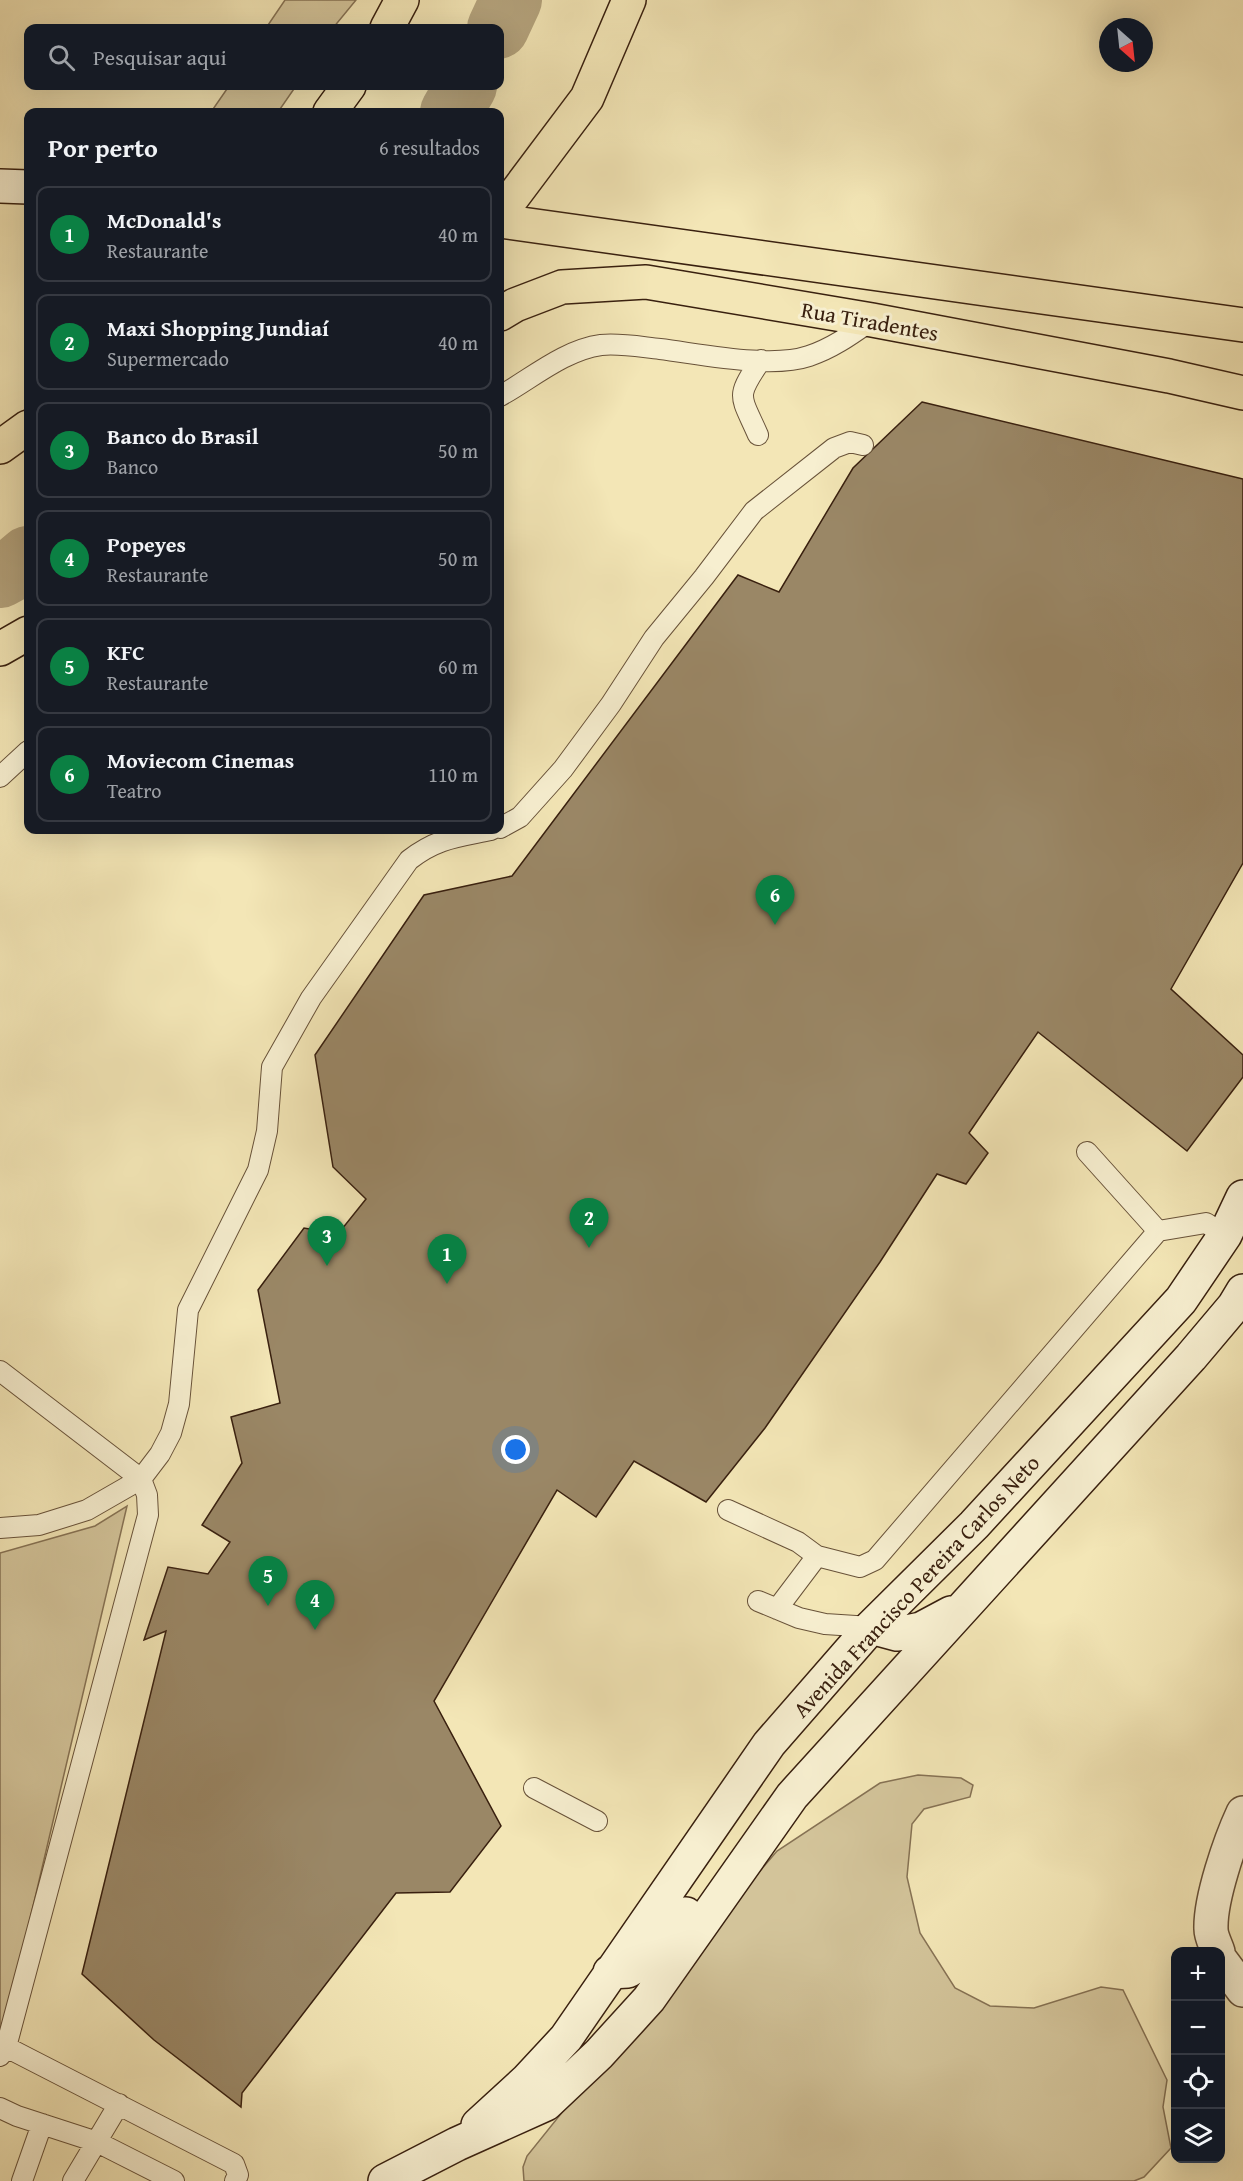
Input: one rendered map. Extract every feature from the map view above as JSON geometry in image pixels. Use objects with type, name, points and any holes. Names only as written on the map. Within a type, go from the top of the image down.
[{"type":"main road","points":[[389,24],[402,0]]},
{"type":"main road","points":[[504,209],[587,98],[629,0]]},
{"type":"main road","points":[[333,108],[346,90]]},
{"type":"main road","name":"Rua Tiradentes","points":[[504,222],[1243,325]]},
{"type":"main road","name":"Rua Tiradentes","points":[[504,312],[562,287],[646,282],[872,320],[1169,376],[1243,393]]},
{"type":"main road","points":[[0,447],[24,430]]},
{"type":"main road","points":[[0,649],[24,635]]},
{"type":"street","points":[[0,186],[24,187]]},
{"type":"street","name":"Avenida Francisco Pereira Carlos Neto","points":[[457,2144],[527,2080],[566,2038],[769,1744],[871,1627],[975,1525],[1173,1308],[1225,1235],[1243,1197]]},
{"type":"street","points":[[1191,1358],[1215,1313],[1223,1281],[1225,1235]]},
{"type":"street","name":"Avenida Francisco Pereira Carlos Neto","points":[[385,2181],[457,2144],[546,2104],[599,2054],[649,1999],[792,1796],[1191,1358],[1243,1292]]},
{"type":"street","points":[[871,1627],[897,1634],[921,1629],[966,1606]]},
{"type":"street","points":[[1216,1947],[1211,1931],[1213,1905],[1234,1834],[1243,1813]]},
{"type":"street","points":[[610,1972],[628,1971],[651,1956],[686,1914],[725,1893]]},
{"type":"street","points":[[1225,1965],[1243,1990]]},
{"type":"lane","points":[[504,394],[552,364],[579,351],[601,345],[781,362],[808,357],[836,345],[872,320]]},
{"type":"lane","points":[[758,435],[741,397],[745,384],[761,360]]},
{"type":"lane","points":[[504,826],[520,817],[563,769],[654,638],[704,578],[754,511],[834,448],[850,442],[863,445]]},
{"type":"lane","points":[[0,777],[24,755]]},
{"type":"lane","points":[[0,1528],[39,1525],[87,1510],[141,1479],[160,1454],[171,1433],[179,1404],[188,1310],[258,1170],[267,1131],[272,1067],[311,998],[409,860],[425,848],[446,839],[471,834]]},
{"type":"lane","points":[[1087,1152],[1158,1231]]},
{"type":"lane","points":[[728,1510],[798,1542],[817,1556],[860,1567],[876,1560],[1158,1231],[1206,1223],[1225,1235]]},
{"type":"lane","points":[[0,1371],[141,1479],[147,1495],[148,1515],[3,2052],[119,2104],[234,2164],[238,2175],[235,2181]]},
{"type":"lane","points":[[777,1609],[817,1556]]},
{"type":"lane","points":[[758,1601],[799,1618],[825,1624],[871,1627]]},
{"type":"lane","points":[[534,1788],[597,1821]]},
{"type":"lane","points":[[73,2181],[119,2104]]},
{"type":"lane","points":[[0,2108],[17,2116],[97,2142],[174,2181]]},
{"type":"lane","points":[[22,2181],[42,2124]]},
{"type":"shaded area","points":[[285,0],[356,0],[336,24],[269,24]]},
{"type":"shaded area","points":[[226,90],[293,90],[281,108],[214,108]]},
{"type":"shaded area","points":[[127,1506],[0,2047],[0,1553],[95,1526]]},
{"type":"shaded area","points":[[918,1775],[961,1778],[973,1785],[970,1797],[924,1809],[912,1824],[907,1877],[920,1933],[955,1988],[990,2006],[1034,2008],[1101,1987],[1123,1990],[1167,2080],[1163,2107],[1171,2148],[1144,2177],[1134,2181],[524,2181],[523,2167],[527,2156],[682,1963],[777,1851],[880,1783]]},
{"type":"building","points":[[922,402],[1243,479],[1243,863],[1171,989],[1243,1055],[1243,1077],[1187,1151],[1038,1032],[969,1133],[988,1153],[966,1184],[937,1174],[880,1262],[765,1428],[706,1502],[634,1461],[596,1517],[557,1490],[434,1701],[501,1826],[450,1892],[396,1893],[242,2093],[241,2107],[154,2040],[82,1974],[166,1631],[144,1640],[168,1567],[208,1574],[230,1542],[202,1525],[242,1463],[231,1417],[280,1403],[258,1290],[304,1228],[338,1234],[366,1199],[333,1167],[315,1055],[424,895],[512,876],[738,575],[779,592],[853,468]]},
{"type":"waterway","points":[[500,24],[511,0]]},
{"type":"waterway","points":[[453,108],[464,90]]},
{"type":"waterway","points":[[0,577],[24,560]]},
{"type":"place","name":"Moviecom Cinemas","points":[[775,925]]},
{"type":"place","name":"Maxi Shopping Jundiaí","points":[[589,1248]]},
{"type":"place","name":"Banco do Brasil","points":[[327,1266]]},
{"type":"place","name":"McDonald's","points":[[447,1284]]},
{"type":"place","name":"KFC","points":[[268,1606]]},
{"type":"place","name":"Popeyes","points":[[315,1630]]}]
